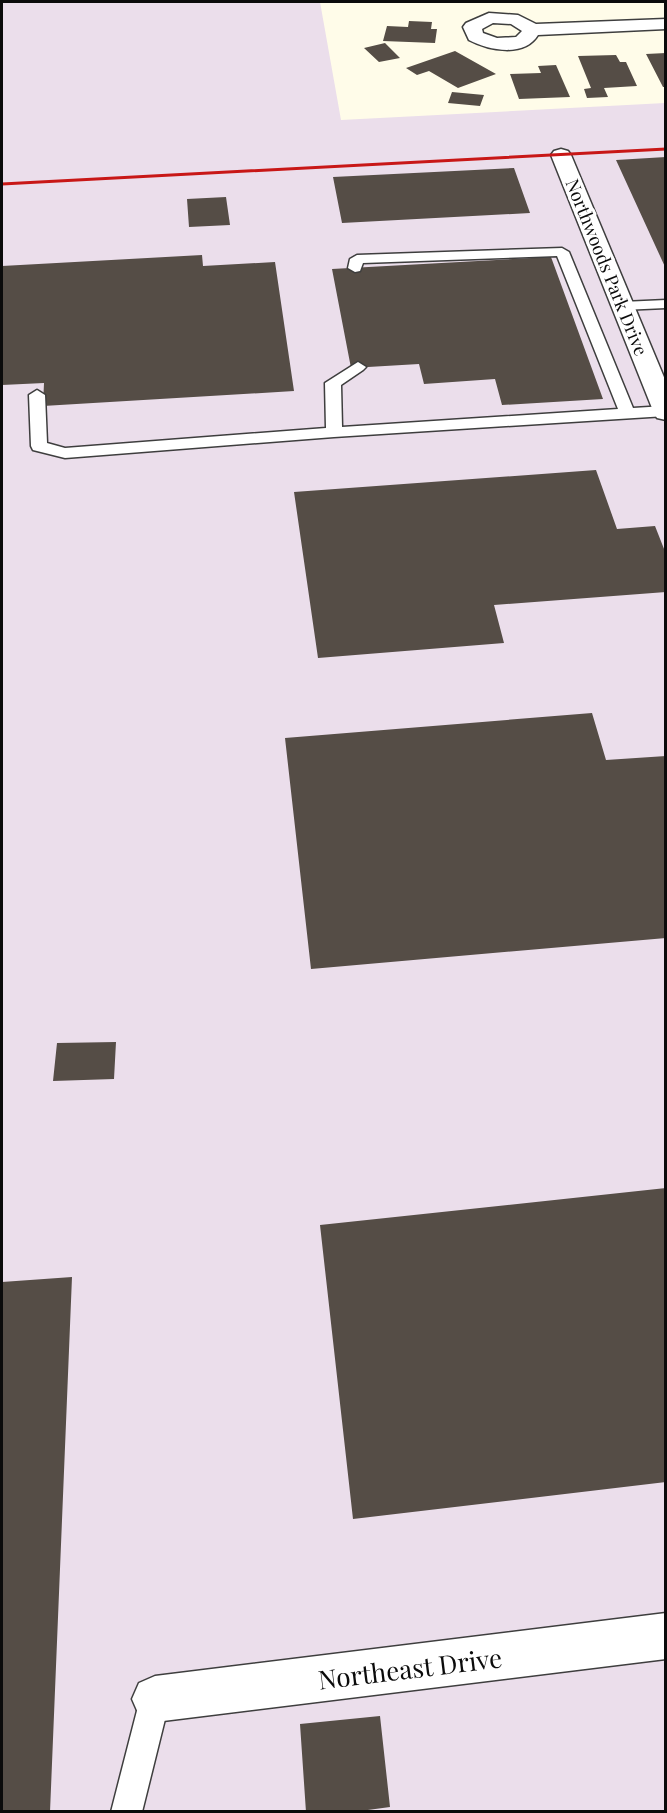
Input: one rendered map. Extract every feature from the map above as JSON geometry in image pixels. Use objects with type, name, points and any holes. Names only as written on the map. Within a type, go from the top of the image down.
[{"type":"street","points":[[531,30],[666,24]]},
{"type":"street","name":"Northwoods Park Drive","points":[[561,155],[665,412]]},
{"type":"street","name":"Northeast Drive","points":[[155,1699],[666,1636]]},
{"type":"lane","points":[[355,268],[357,259],[562,252],[628,414]]},
{"type":"lane","points":[[622,306],[666,304]]},
{"type":"lane","points":[[334,432],[333,383],[358,367]]},
{"type":"lane","points":[[37,395],[39,446],[65,453],[334,432],[665,412]]},
{"type":"lane","points":[[126,1812],[155,1699]]},
{"type":"shaded area","points":[[2,2],[320,2],[341,120],[665,103],[665,1811],[2,1812]]},
{"type":"building","points":[[409,21],[432,22],[431,29],[437,29],[435,43],[383,41],[387,26],[408,27]]},
{"type":"building","points":[[385,43],[400,58],[379,62],[364,48]]},
{"type":"building","points":[[455,51],[496,74],[458,88],[429,71],[417,75],[406,68]]},
{"type":"building","points":[[666,53],[666,87],[663,87],[646,54]]},
{"type":"building","points":[[616,55],[620,62],[626,62],[637,86],[604,88],[608,97],[587,98],[584,89],[591,88],[578,56]]},
{"type":"building","points":[[556,65],[570,97],[519,99],[510,74],[541,73],[538,66]]},
{"type":"building","points":[[452,92],[484,95],[480,106],[448,103]]},
{"type":"building","points":[[666,157],[666,269],[616,160]]},
{"type":"building","points":[[514,168],[530,213],[342,223],[333,177]]},
{"type":"building","points":[[226,197],[230,225],[189,227],[187,199]]},
{"type":"building","points":[[202,255],[203,266],[275,262],[294,391],[43,406],[44,383],[2,385],[2,266]]},
{"type":"building","points":[[551,257],[603,399],[502,405],[495,379],[424,384],[419,364],[351,368],[332,269]]},
{"type":"building","points":[[596,470],[617,529],[655,526],[666,554],[666,592],[494,605],[504,643],[318,658],[294,492]]},
{"type":"building","points":[[592,713],[606,760],[666,756],[666,938],[311,969],[285,738]]},
{"type":"building","points":[[116,1042],[114,1079],[53,1081],[57,1043]]},
{"type":"building","points":[[666,1188],[666,1482],[353,1519],[320,1225]]},
{"type":"building","points":[[72,1277],[50,1812],[2,1812],[2,1282]]},
{"type":"building","points":[[380,1716],[390,1807],[353,1812],[306,1812],[300,1724]]},
{"type":"railway","points":[[2,184],[666,149]]}]
